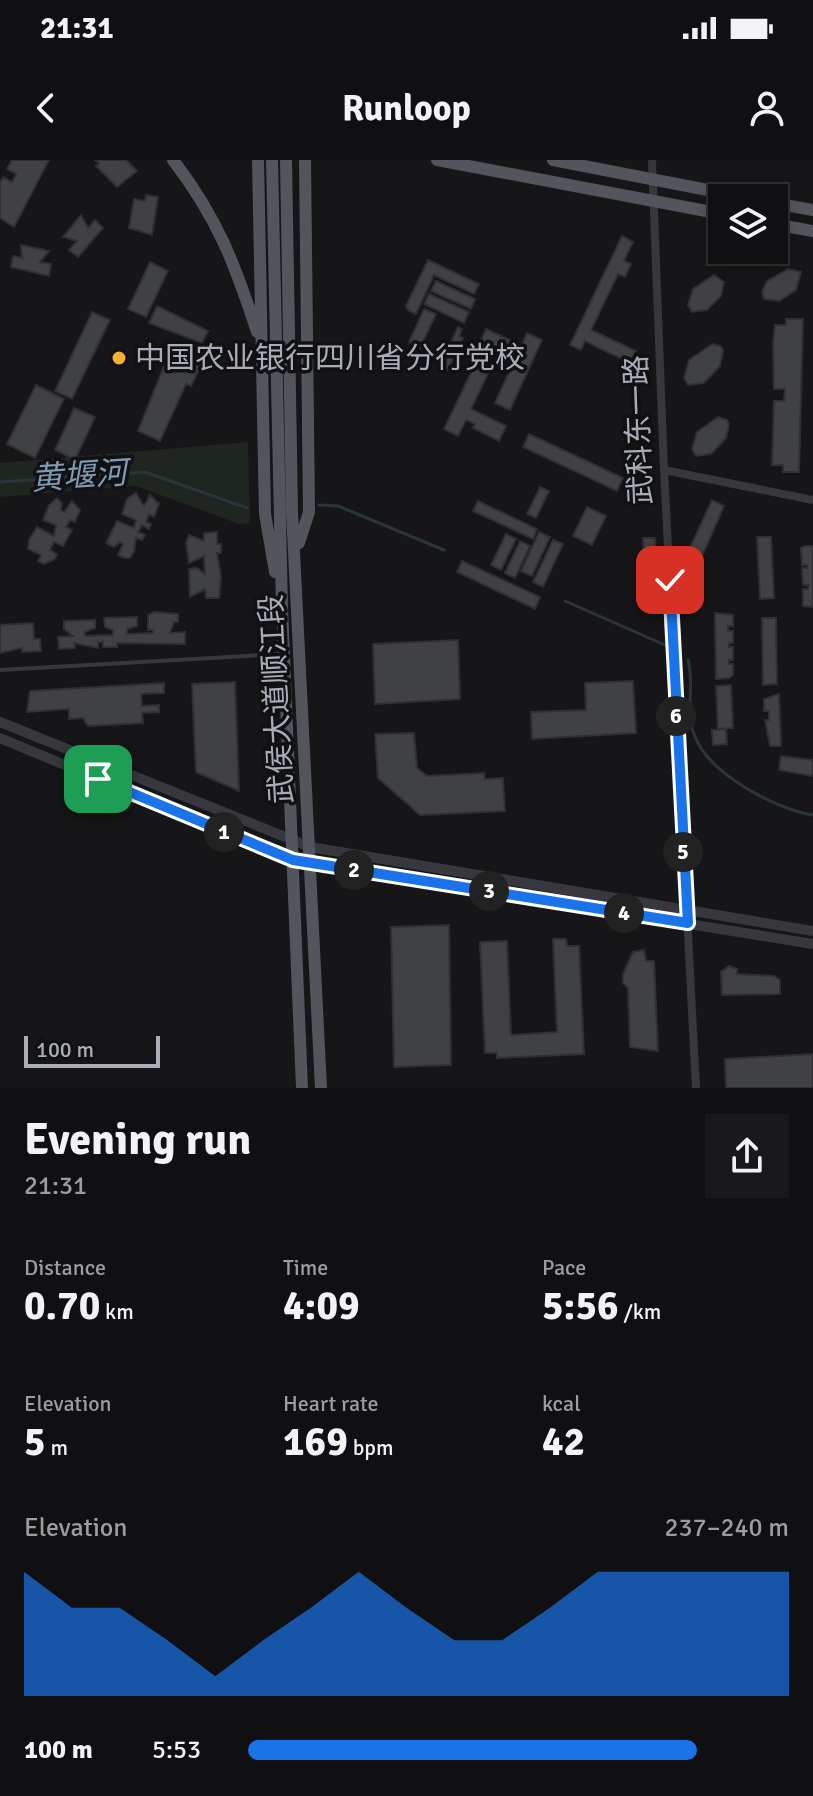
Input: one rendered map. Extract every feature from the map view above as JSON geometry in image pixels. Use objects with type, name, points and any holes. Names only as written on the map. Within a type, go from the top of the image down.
[{"type":"main road","points":[[173,160],[197,191],[231,253],[261,343]]},
{"type":"main road","points":[[258,160],[265,514],[282,608]]},
{"type":"main road","points":[[272,160],[282,356]]},
{"type":"main road","points":[[282,356],[286,160]]},
{"type":"main road","points":[[296,550],[309,512],[305,160]]},
{"type":"main road","points":[[437,160],[708,212]]},
{"type":"main road","points":[[553,160],[708,191]]},
{"type":"main road","points":[[788,206],[813,210]]},
{"type":"main road","points":[[788,227],[813,231]]},
{"type":"main road","name":"武侯大道顺江段","points":[[282,356],[296,550],[321,1088]]},
{"type":"main road","name":"武侯大道顺江段","points":[[282,356],[282,608],[302,1088]]},
{"type":"main road","points":[[297,967],[315,964]]},
{"type":"street","name":"武科东一路","points":[[652,160],[664,470],[696,1088]]},
{"type":"street","points":[[664,470],[813,500]]},
{"type":"street","points":[[0,722],[310,847],[813,931]]},
{"type":"street","points":[[0,738],[293,860],[813,944]]},
{"type":"lane","points":[[0,670],[284,654]]},
{"type":"shaded area","points":[[248,442],[250,523],[239,524],[136,486],[0,497],[0,463]]},
{"type":"building","points":[[12,160],[49,160],[14,227],[0,218],[0,183],[3,177],[12,182],[16,174],[7,169]]},
{"type":"building","points":[[95,160],[126,160],[137,171],[117,187],[96,166],[99,163]]},
{"type":"building","points":[[146,195],[158,197],[152,235],[129,228],[134,199],[145,201]]},
{"type":"building","points":[[81,215],[88,228],[95,220],[103,228],[78,257],[69,250],[77,241],[63,237]]},
{"type":"building","points":[[622,236],[633,242],[624,261],[631,264],[625,277],[618,274],[591,330],[636,351],[630,363],[585,341],[581,350],[570,345]]},
{"type":"building","points":[[21,245],[49,251],[40,262],[51,264],[49,276],[11,267],[13,256],[22,258]]},
{"type":"building","points":[[428,260],[479,284],[474,294],[434,275],[416,314],[409,311],[406,306]]},
{"type":"building","points":[[150,262],[168,271],[146,317],[128,309]]},
{"type":"building","points":[[788,269],[801,272],[796,290],[779,301],[764,299],[762,292],[767,281]]},
{"type":"building","points":[[714,275],[724,282],[721,296],[707,310],[692,312],[688,305],[693,289]]},
{"type":"building","points":[[436,281],[475,299],[471,309],[431,291]]},
{"type":"building","points":[[429,294],[469,312],[464,323],[424,304]]},
{"type":"building","points":[[157,306],[208,331],[202,343],[149,323]]},
{"type":"building","points":[[424,309],[436,314],[420,348],[409,342]]},
{"type":"building","points":[[92,312],[110,320],[72,399],[55,391]]},
{"type":"building","points":[[786,319],[803,319],[799,472],[783,472],[783,465],[772,465],[774,401],[784,401],[785,389],[774,389],[773,344],[775,325],[786,325]]},
{"type":"building","points":[[458,327],[462,329],[459,336],[463,338],[448,370],[440,366]]},
{"type":"building","points":[[486,329],[514,342],[511,347],[519,351],[527,333],[542,340],[510,410],[495,403],[514,361],[479,345]]},
{"type":"building","points":[[712,344],[721,346],[723,351],[720,366],[704,383],[688,385],[684,378],[689,360]]},
{"type":"building","points":[[186,348],[205,357],[191,386],[186,384],[160,441],[138,431],[164,366],[175,371]]},
{"type":"building","points":[[477,360],[491,367],[471,409],[506,426],[499,441],[473,428],[475,424],[466,420],[458,436],[444,429]]},
{"type":"building","points":[[36,385],[64,399],[35,458],[7,444]]},
{"type":"building","points":[[74,408],[95,417],[75,460],[55,450]]},
{"type":"building","points":[[718,417],[729,424],[726,438],[711,454],[696,456],[692,449],[697,432]]},
{"type":"building","points":[[529,434],[623,478],[617,491],[523,447]]},
{"type":"building","points":[[540,487],[549,491],[536,518],[527,514]]},
{"type":"building","points":[[136,493],[144,506],[150,495],[159,504],[154,517],[149,514],[146,522],[151,524],[149,529],[142,525],[138,532],[145,535],[142,540],[136,538],[134,552],[130,558],[124,558],[118,555],[123,544],[120,542],[114,547],[106,543],[117,521],[134,528],[136,520],[122,514],[127,499]]},
{"type":"building","points":[[57,498],[64,512],[72,501],[80,510],[75,522],[70,520],[66,527],[72,530],[63,546],[54,542],[50,550],[57,554],[55,559],[44,564],[38,561],[41,555],[28,549],[29,540],[37,527],[54,536],[56,525],[43,520],[49,505]]},
{"type":"building","points":[[712,500],[724,506],[690,584],[678,578]]},
{"type":"building","points":[[478,501],[537,529],[533,539],[473,511]]},
{"type":"building","points":[[587,507],[606,516],[592,545],[573,536]]},
{"type":"building","points":[[217,532],[217,544],[221,544],[221,553],[217,553],[221,577],[219,598],[206,598],[205,589],[190,597],[189,569],[197,568],[205,574],[204,556],[189,563],[186,543],[189,535],[204,541],[204,533]]},
{"type":"building","points":[[539,532],[550,537],[532,576],[521,571]]},
{"type":"building","points":[[506,534],[516,539],[501,570],[491,565]]},
{"type":"building","points":[[757,537],[771,537],[774,598],[760,599]]},
{"type":"building","points":[[643,538],[655,538],[657,577],[645,578]]},
{"type":"building","points":[[553,540],[563,544],[543,587],[533,582]]},
{"type":"building","points":[[520,541],[530,546],[515,578],[505,573]]},
{"type":"building","points":[[813,546],[813,607],[803,606],[803,589],[808,589],[808,585],[803,585],[802,568],[807,568],[807,565],[802,565],[801,548]]},
{"type":"building","points":[[462,561],[540,597],[535,609],[457,572]]},
{"type":"building","points":[[154,612],[178,614],[178,622],[174,622],[170,633],[185,632],[185,644],[117,643],[117,647],[103,647],[103,642],[98,642],[98,648],[74,643],[75,648],[59,649],[58,637],[73,636],[64,629],[64,621],[95,620],[95,628],[85,632],[85,636],[113,635],[113,630],[105,627],[104,618],[137,617],[137,626],[127,629],[127,634],[153,633],[153,630],[148,630],[148,615]]},
{"type":"building","points":[[715,613],[733,615],[733,626],[728,626],[728,631],[733,631],[733,643],[729,643],[729,647],[733,647],[733,660],[729,660],[729,664],[733,664],[733,675],[729,678],[716,679]]},
{"type":"building","points":[[762,618],[776,618],[777,684],[763,685]]},
{"type":"building","points":[[33,623],[34,639],[40,639],[41,651],[22,652],[22,648],[0,653],[0,625]]},
{"type":"building","points":[[458,640],[460,699],[375,704],[373,644]]},
{"type":"building","points":[[633,681],[636,733],[532,739],[531,712],[586,710],[585,683]]},
{"type":"building","points":[[235,682],[239,791],[196,772],[192,684]]},
{"type":"building","points":[[164,683],[164,693],[141,694],[142,706],[159,705],[159,712],[142,713],[143,723],[88,726],[83,718],[69,719],[69,709],[27,712],[30,691]]},
{"type":"building","points":[[731,685],[733,728],[718,729],[716,686]]},
{"type":"building","points":[[779,694],[781,746],[770,746],[765,720],[769,720],[769,711],[764,711],[764,699]]},
{"type":"building","points":[[726,729],[727,744],[713,745],[712,730]]},
{"type":"building","points":[[414,733],[417,768],[427,776],[484,773],[485,779],[503,778],[505,811],[420,815],[378,778],[375,734]]},
{"type":"building","points":[[781,756],[813,760],[813,776],[779,770]]},
{"type":"building","points":[[449,925],[451,1065],[394,1067],[391,927]]},
{"type":"building","points":[[553,939],[566,939],[567,946],[579,946],[584,1054],[497,1058],[497,1053],[485,1053],[480,942],[507,941],[511,1035],[557,1032]]},
{"type":"building","points":[[644,950],[646,961],[654,961],[658,1051],[630,1047],[628,988],[623,983],[623,974],[633,952]]},
{"type":"building","points":[[729,966],[737,969],[737,974],[774,976],[780,980],[780,994],[722,995],[721,972]]},
{"type":"building","points":[[813,1054],[813,1088],[726,1088],[725,1059]]},
{"type":"waterway","name":"黄堰河","points":[[0,482],[145,472],[247,508]]},
{"type":"waterway","name":"黄堰河","points":[[319,505],[338,506],[444,550]]},
{"type":"waterway","name":"黄堰河","points":[[565,601],[665,645]]},
{"type":"waterway","name":"黄堰河","points":[[688,660],[691,725],[701,748],[727,775],[744,787],[780,805],[813,815]]},
{"type":"place","name":"中国农业银行四川省分行党校","points":[[119,358]]},
{"type":"route","points":[[98,779],[293,860],[688,923],[670,580]]}]
